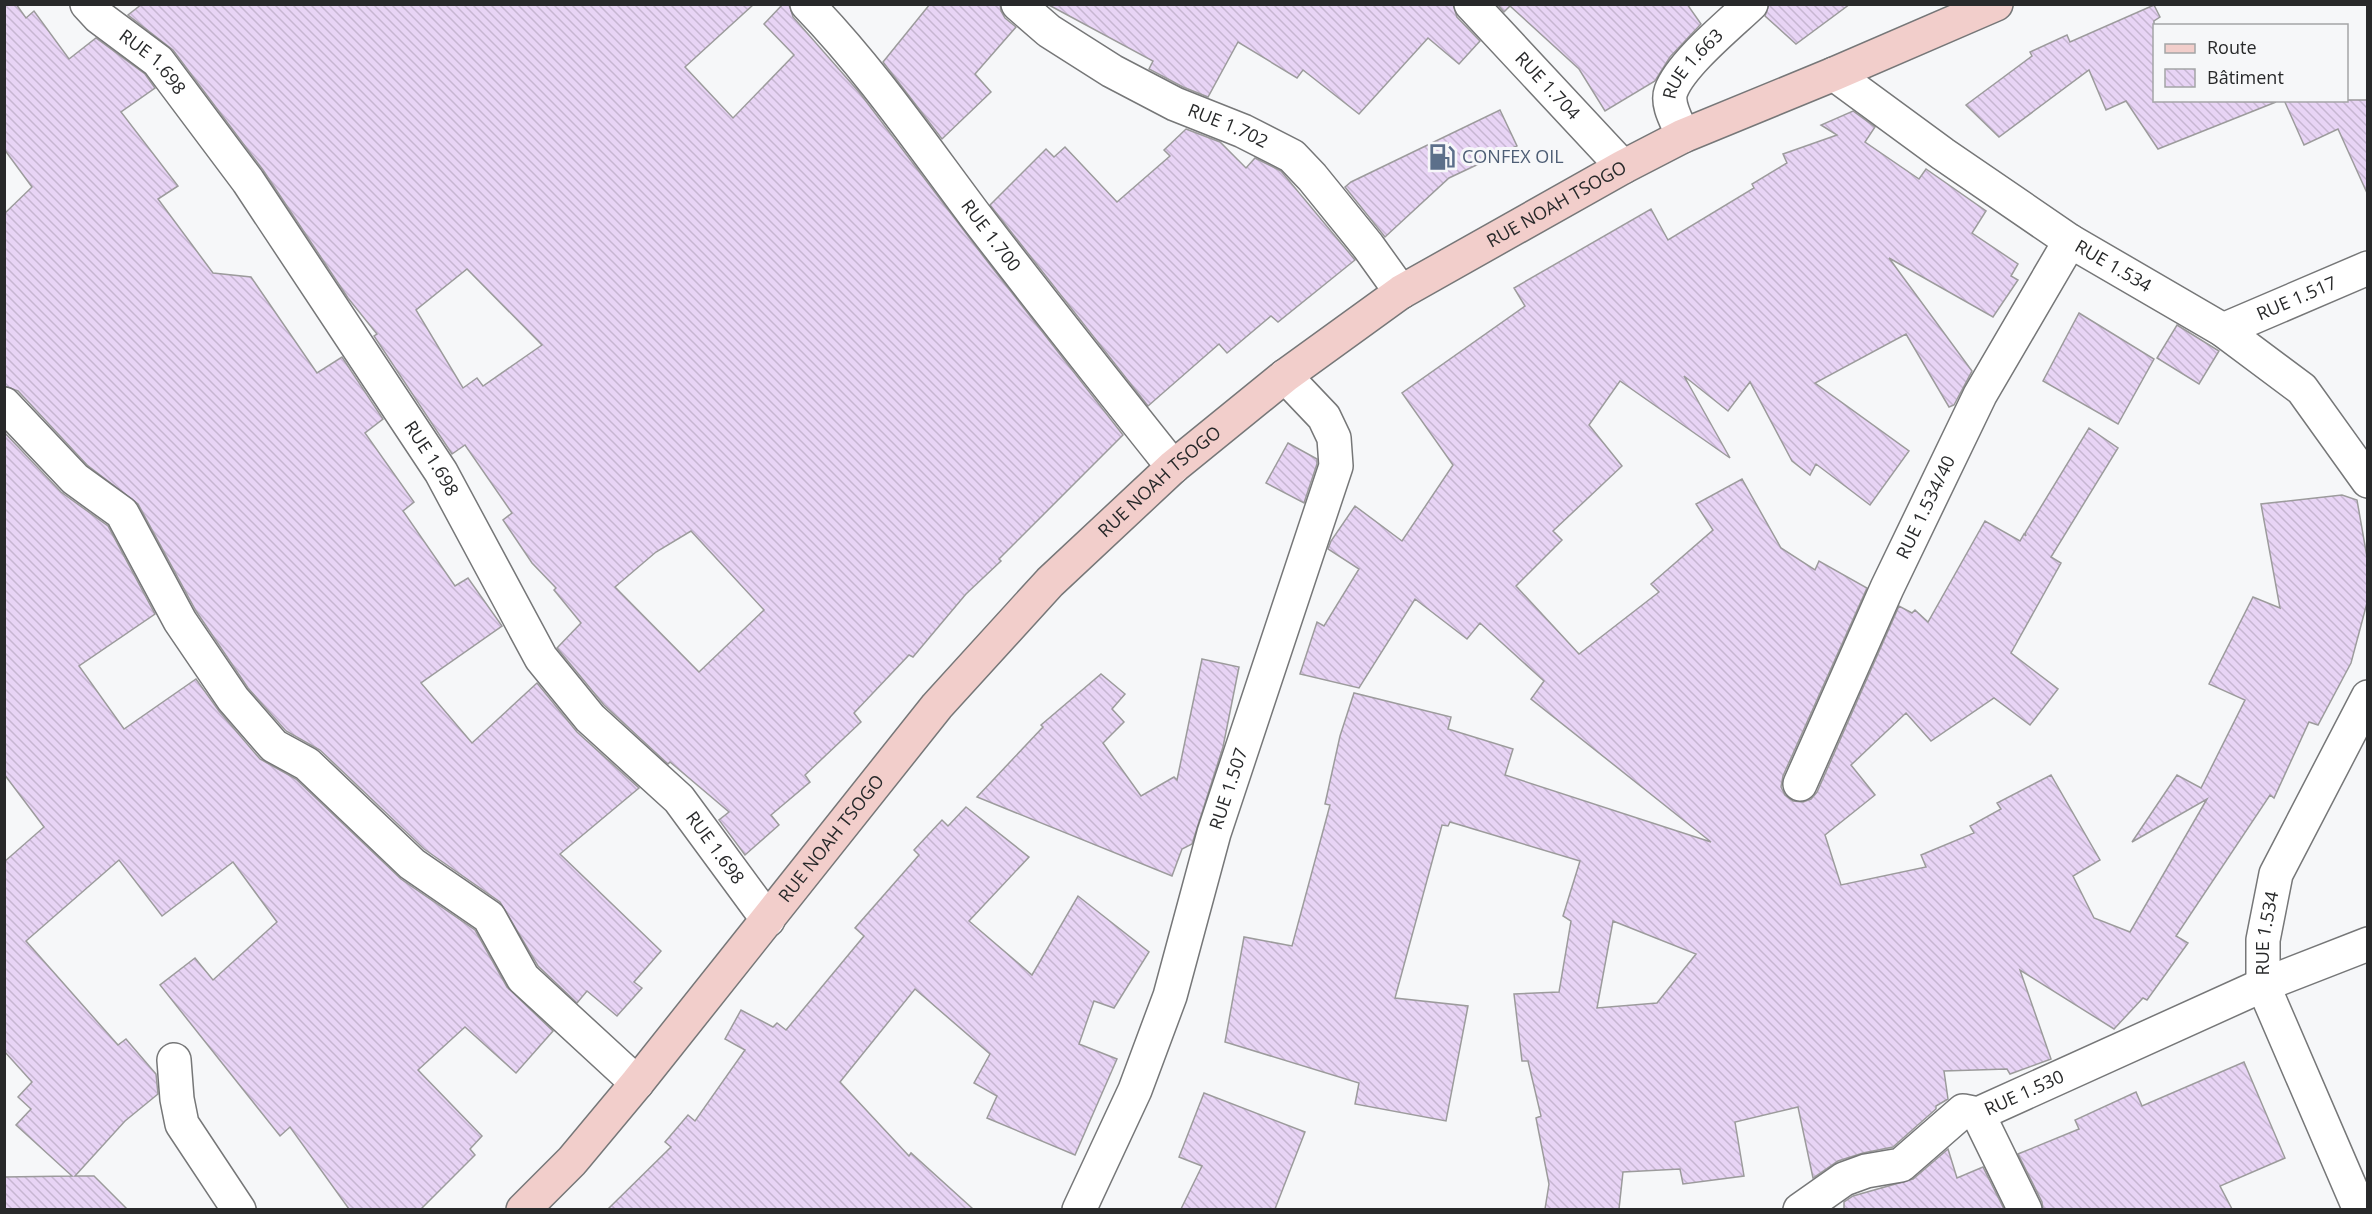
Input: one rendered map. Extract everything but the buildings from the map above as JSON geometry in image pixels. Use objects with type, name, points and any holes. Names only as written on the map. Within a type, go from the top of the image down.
[{"type":"main road","name":"RUE NOAH TSOGO","points":[[523,1209],[572,1161],[637,1083],[937,706],[1050,582],[1173,467],[1285,376],[1401,292],[1623,167],[1683,136],[1834,75],[1996,4]]},
{"type":"street","name":"RUE 1.698","points":[[87,4],[99,17],[158,61],[248,182],[441,472],[541,658],[590,718],[679,799],[768,920]]},
{"type":"street","name":"RUE 1.700","points":[[807,4],[842,40],[886,94],[1025,281],[1173,467]]},
{"type":"street","name":"RUE 1.702","points":[[1018,4],[1049,31],[1112,71],[1175,104],[1243,130],[1292,156],[1368,246],[1401,292]]},
{"type":"street","name":"RUE 1.704","points":[[1471,4],[1623,167]]},
{"type":"street","name":"RUE 1.663","points":[[1683,136],[1671,108],[1670,92],[1686,67],[1751,4]]},
{"type":"street","name":"RUE 1.534","points":[[1834,75],[1942,154],[2070,241],[2223,330],[2302,389],[2367,481]]},
{"type":"street","name":"RUE 1.534/40","points":[[1800,784],[1887,588],[1980,395],[2070,241]]},
{"type":"street","name":"RUE 1.517","points":[[2223,330],[2367,268]]},
{"type":"street","name":"RUE 1.507","points":[[1079,1209],[1135,1090],[1170,996],[1214,833],[1336,466],[1334,438],[1324,417],[1285,376]]},
{"type":"street","points":[[4,404],[75,479],[122,513],[180,621],[233,699],[274,746],[307,764],[412,864],[489,917],[523,978],[637,1083]]},
{"type":"street","name":"RUE 1.534","points":[[2360,1209],[2263,986],[2263,940],[2276,874],[2367,696]]},
{"type":"street","name":"RUE 1.530","points":[[1800,1209],[1844,1179],[1866,1171],[1901,1165],[1963,1111],[1978,1114],[2263,986],[2367,944]]},
{"type":"street","points":[[174,1060],[177,1099],[182,1124],[239,1209]]},
{"type":"street","points":[[1978,1114],[2025,1209]]},
{"type":"place","name":"CONFEX OIL","points":[[1442,157]]}]
